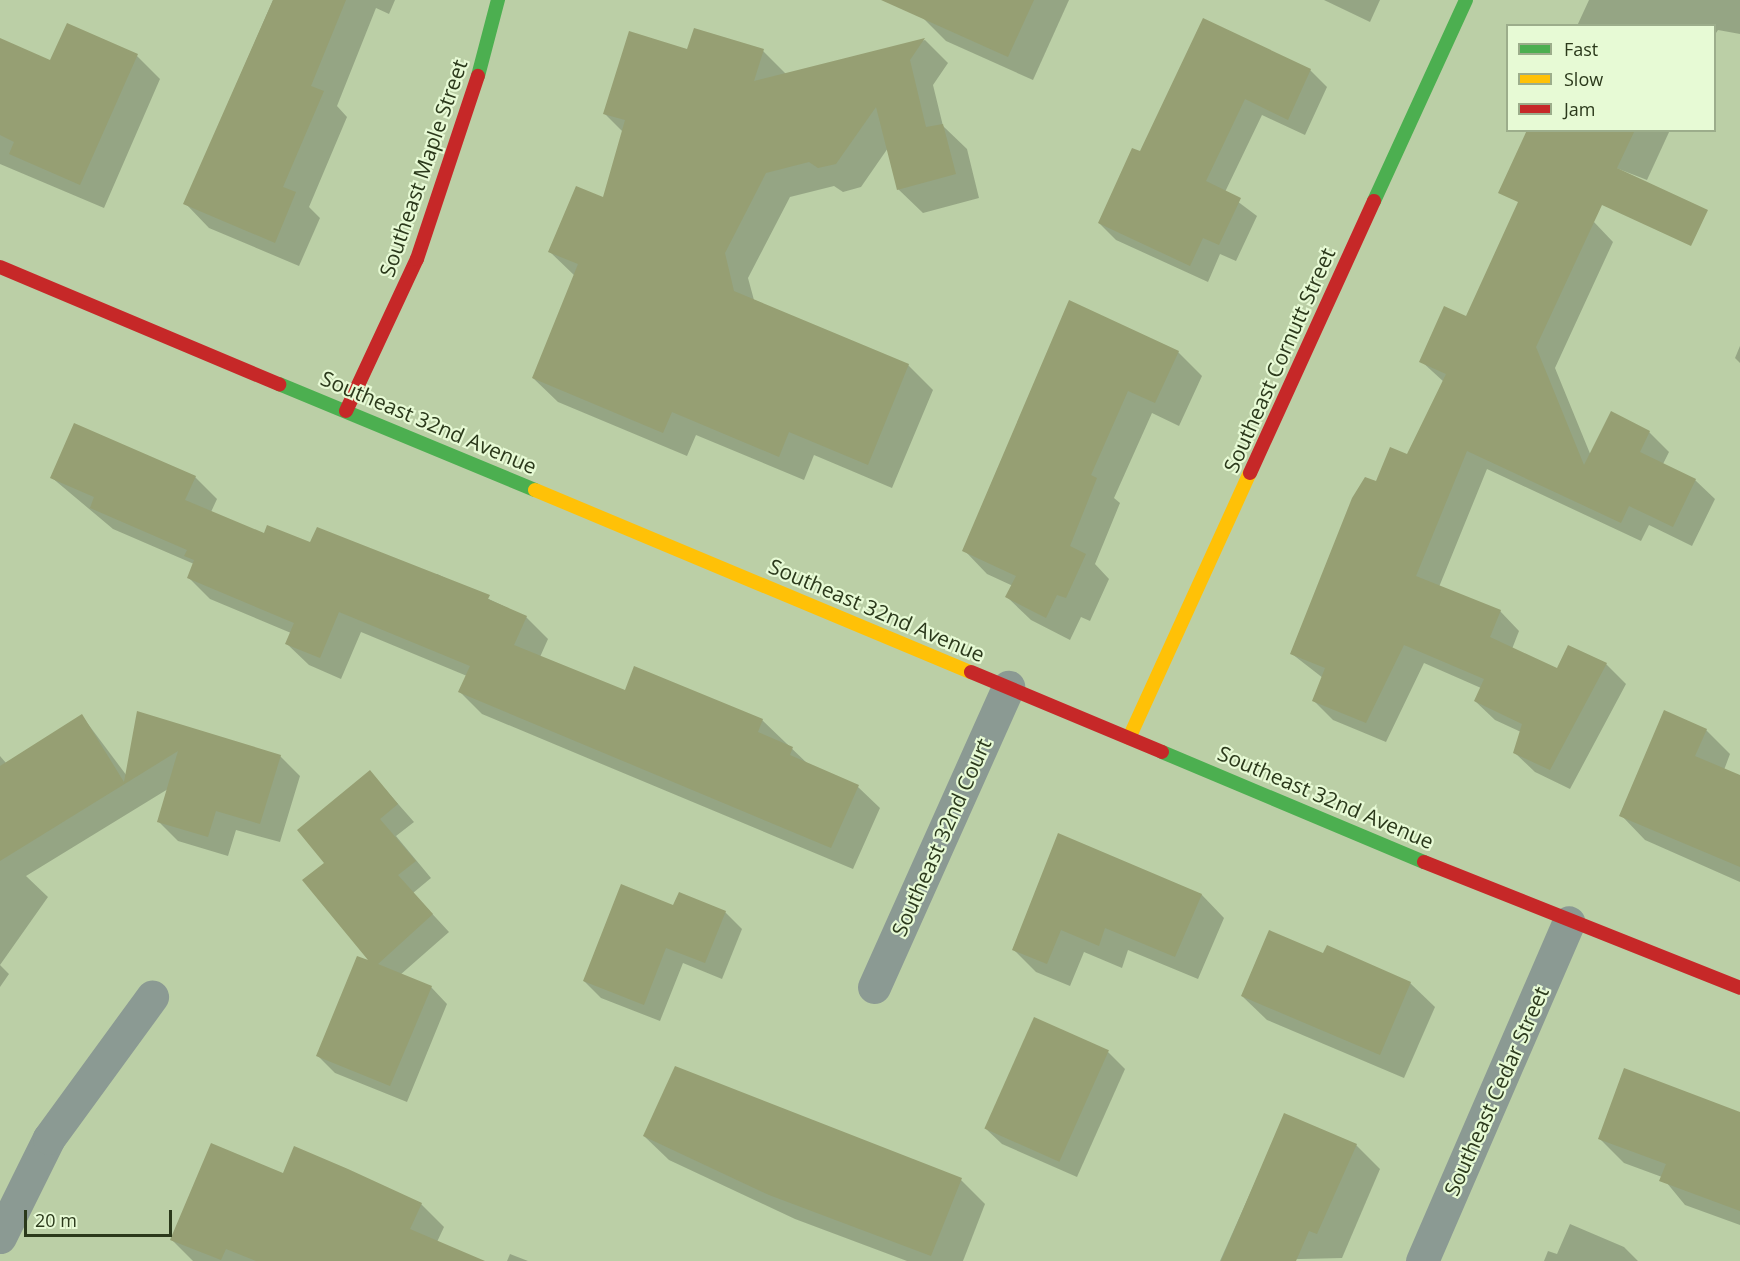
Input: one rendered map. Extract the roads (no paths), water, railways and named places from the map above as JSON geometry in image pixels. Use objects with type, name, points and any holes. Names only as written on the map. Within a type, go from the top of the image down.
[{"type":"main road","name":"Southeast Maple Street","points":[[346,411],[417,259],[479,74],[498,0]]},
{"type":"main road","name":"Southeast Cornutt Street","points":[[1130,738],[1466,0]]},
{"type":"main road","name":"Southeast 32nd Avenue","points":[[0,267],[1569,922],[1740,987]]},
{"type":"street","name":"Southeast 32nd Court","points":[[874,987],[1008,687]]},
{"type":"street","name":"Southeast Cedar Street","points":[[1422,1261],[1569,922]]},
{"type":"street","points":[[0,1237],[49,1138],[152,997]]}]
